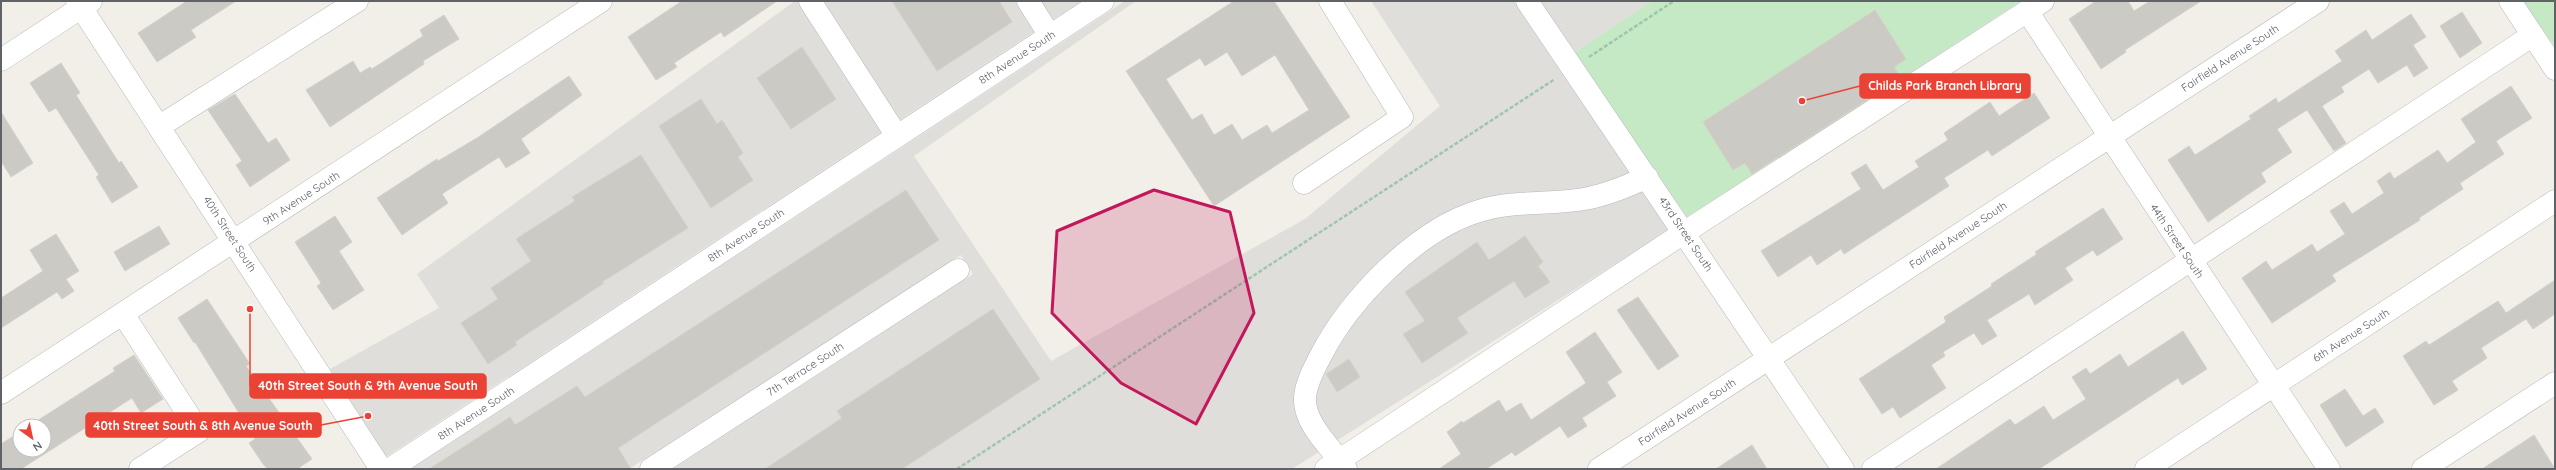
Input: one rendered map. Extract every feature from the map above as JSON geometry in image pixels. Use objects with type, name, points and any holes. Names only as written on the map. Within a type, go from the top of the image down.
[{"type":"street","points":[[160,126],[357,1]]},
{"type":"street","name":"9th Avenue South","points":[[1,393],[235,241],[576,8],[601,1]]},
{"type":"street","points":[[810,1],[897,136]]},
{"type":"street","points":[[1028,1],[1050,36]]},
{"type":"street","name":"8th Avenue South","points":[[390,469],[1103,1]]},
{"type":"street","points":[[1304,183],[1402,117],[1330,1]]},
{"type":"street","name":"43rd Street South","points":[[1527,1],[1685,232],[1844,469]]},
{"type":"street","name":"Fairfield Avenue South","points":[[1599,469],[2318,1]]},
{"type":"street","points":[[2510,1],[2555,69]]},
{"type":"street","points":[[1,60],[83,3]]},
{"type":"street","name":"40th Street South","points":[[83,3],[160,126],[381,469]]},
{"type":"street","points":[[1647,177],[1615,192],[1583,199],[1527,203],[1479,211],[1436,232],[1400,258],[1366,289],[1325,347],[1311,375],[1305,397],[1309,417],[1337,466],[1685,232],[2035,6]]},
{"type":"street","name":"44th Street South","points":[[2035,6],[2108,137],[2329,469]]},
{"type":"street","points":[[1873,469],[2533,35]]},
{"type":"street","name":"6th Avenue South","points":[[2146,469],[2555,201]]},
{"type":"street","name":"7th Terrace South","points":[[651,469],[958,270]]},
{"type":"street","points":[[123,314],[199,431],[140,469]]},
{"type":"street","points":[[2423,469],[2555,383]]},
{"type":"path","points":[[1588,58],[1674,1]]},
{"type":"path","points":[[957,469],[1557,78]]},
{"type":"highlighted area","points":[[1154,190],[1230,212],[1254,313],[1196,424],[1121,383],[1052,313],[1057,231]]},
{"type":"shaded area","points":[[795,1],[1015,1],[1035,31],[386,457],[330,369],[439,308],[417,274]]},
{"type":"shaded area","points":[[1040,1],[1082,1],[1052,20]]},
{"type":"shaded area","points":[[1125,1],[1136,1],[914,156],[1051,361],[1305,219],[1440,106],[1371,1],[1514,1],[1670,229],[1292,469],[673,469],[973,274],[961,255],[629,469],[411,469]]},
{"type":"shaded area","points":[[1539,1],[1652,1],[1574,53]]},
{"type":"green space","points":[[1652,1],[2021,1],[1687,217],[1574,53]]},
{"type":"green space","points":[[2523,1],[2555,1],[2555,47]]},
{"type":"building","points":[[187,1],[236,1],[191,30],[196,37],[157,62],[138,33]]},
{"type":"building","points":[[682,1],[777,1],[724,37],[721,32],[674,63],[677,67],[656,80],[628,37]]},
{"type":"building","points":[[892,1],[999,1],[1012,22],[937,71]]},
{"type":"building","points":[[1234,1],[1274,1],[1350,117],[1214,206],[1126,71]],"holes":[[[1227,52],[1242,76],[1275,55],[1309,110],[1272,133],[1267,125],[1242,140],[1232,124],[1214,135],[1202,114],[1192,120],[1166,79],[1200,58],[1205,66]]]},
{"type":"building","points":[[2096,1],[2128,1],[2134,11],[2150,1],[2201,1],[2125,50],[2126,52],[2101,69],[2069,19]]},
{"type":"building","points":[[1875,10],[1906,59],[1894,67],[1901,78],[1752,174],[1745,163],[1733,170],[1703,122]]},
{"type":"building","points":[[2462,12],[2482,43],[2460,58],[2440,26]]},
{"type":"building","points":[[2411,14],[2426,37],[2413,45],[2428,68],[2414,77],[2407,65],[2378,83],[2369,69],[2341,87],[2344,92],[2322,106],[2346,143],[2334,151],[2307,110],[2277,129],[2292,152],[2261,173],[2266,182],[2208,222],[2168,160],[2189,146],[2195,155],[2251,119],[2249,116],[2276,98],[2278,103],[2342,61],[2335,51],[2366,30],[2372,40]]},
{"type":"building","points":[[444,15],[459,39],[423,61],[424,64],[330,127],[306,90],[353,61],[360,73],[370,67],[372,69],[423,36],[420,30]]},
{"type":"building","points":[[802,47],[836,99],[791,129],[757,78]]},
{"type":"building","points":[[61,63],[80,93],[76,95],[119,163],[121,161],[138,187],[112,203],[96,177],[99,175],[56,108],[49,112],[30,83]]},
{"type":"building","points":[[569,76],[582,95],[521,139],[530,153],[506,168],[499,157],[442,194],[448,203],[402,235],[377,198],[437,159],[438,161],[477,138]]},
{"type":"building","points":[[2511,86],[2532,118],[2496,141],[2504,154],[2460,183],[2463,189],[2419,218],[2420,220],[2332,275],[2336,281],[2272,323],[2242,278],[2266,261],[2272,270],[2312,244],[2317,252],[2345,234],[2330,211],[2344,202],[2352,214],[2384,193],[2377,181],[2390,172],[2394,179],[2438,150],[2447,163],[2476,142],[2461,119]]},
{"type":"building","points":[[2034,93],[2050,118],[1992,156],[1988,150],[1944,178],[1949,186],[1844,254],[1841,249],[1817,265],[1811,255],[1778,277],[1761,251],[1861,189],[1851,173],[1866,164],[1883,190],[1919,167],[1915,161],[1948,140],[1944,133],[1990,102],[1999,116]]},
{"type":"building","points":[[235,94],[268,143],[276,138],[290,160],[250,187],[236,165],[242,161],[208,110]]},
{"type":"building","points":[[701,99],[717,124],[722,120],[743,153],[738,157],[753,180],[711,208],[659,126]]},
{"type":"building","points":[[1,112],[33,163],[11,177],[1,161]]},
{"type":"building","points":[[641,155],[688,228],[602,282],[604,283],[515,342],[517,345],[488,364],[461,323],[498,299],[491,288],[531,261],[516,239],[575,201],[572,197]]},
{"type":"building","points":[[906,190],[939,240],[618,448],[631,469],[429,469],[510,417],[515,425],[577,386],[585,397]]},
{"type":"building","points":[[2103,208],[2123,239],[2097,256],[2093,250],[2065,268],[2073,280],[2035,305],[2029,294],[1987,320],[1997,336],[1982,345],[1974,333],[1943,352],[1945,356],[1931,365],[1946,388],[1900,418],[1893,407],[1882,414],[1859,379],[1946,322],[1944,317],[1992,286],[1991,284],[2037,254],[2035,252]]},
{"type":"building","points":[[335,216],[352,242],[339,251],[364,290],[333,310],[317,286],[321,283],[295,242]]},
{"type":"building","points":[[159,226],[170,244],[125,271],[114,252]]},
{"type":"building","points":[[56,234],[79,271],[66,279],[74,291],[62,299],[57,292],[1,328],[1,298],[43,271],[30,250]]},
{"type":"building","points":[[1525,236],[1543,262],[1538,266],[1550,282],[1525,298],[1514,281],[1457,318],[1468,333],[1422,363],[1403,334],[1425,321],[1405,292],[1477,242],[1489,260]]},
{"type":"building","points":[[2555,280],[2555,314],[2533,329],[2526,319],[2481,348],[2487,358],[2452,381],[2458,390],[2434,405],[2403,356],[2426,341],[2429,345],[2498,301],[2506,313]]},
{"type":"building","points":[[1638,297],[1679,356],[1658,370],[1617,310]]},
{"type":"building","points":[[207,299],[250,364],[246,366],[312,459],[297,469],[268,469],[263,464],[249,443],[255,439],[195,342],[194,343],[178,318]]},
{"type":"building","points":[[993,309],[1040,379],[902,469],[765,469],[842,418],[837,411]]},
{"type":"building","points":[[2183,331],[2207,369],[2182,385],[2178,378],[2039,469],[1936,469],[2010,419],[2015,425],[2044,406],[2053,420],[2086,399],[2072,377],[2086,368],[2090,374],[2120,354],[2128,367]]},
{"type":"building","points":[[1595,332],[1622,372],[1607,382],[1616,396],[1582,418],[1587,426],[1568,438],[1560,426],[1515,456],[1512,452],[1486,469],[1439,469],[1461,454],[1447,432],[1462,421],[1463,423],[1499,400],[1506,412],[1521,403],[1531,420],[1586,383],[1566,352]]},
{"type":"building","points":[[134,355],[163,399],[141,413],[132,398],[52,449],[52,418],[42,418],[115,371],[113,368]]},
{"type":"building","points":[[1349,359],[1360,377],[1337,392],[1326,374]]},
{"type":"building","points":[[2345,389],[2363,416],[2375,408],[2384,422],[2346,447],[2320,405]]},
{"type":"building","points":[[2534,435],[2555,469],[2482,469]]},
{"type":"building","points":[[12,437],[12,458],[38,458],[21,469],[1,469],[1,444]]},
{"type":"building","points":[[1752,445],[1767,469],[1716,469]]},
{"type":"place","name":"Childs Park Branch Library","points":[[1802,101]]},
{"type":"place","name":"40th Street South & 9th Avenue South","points":[[250,309]]},
{"type":"place","name":"40th Street South & 8th Avenue South","points":[[368,416]]}]
